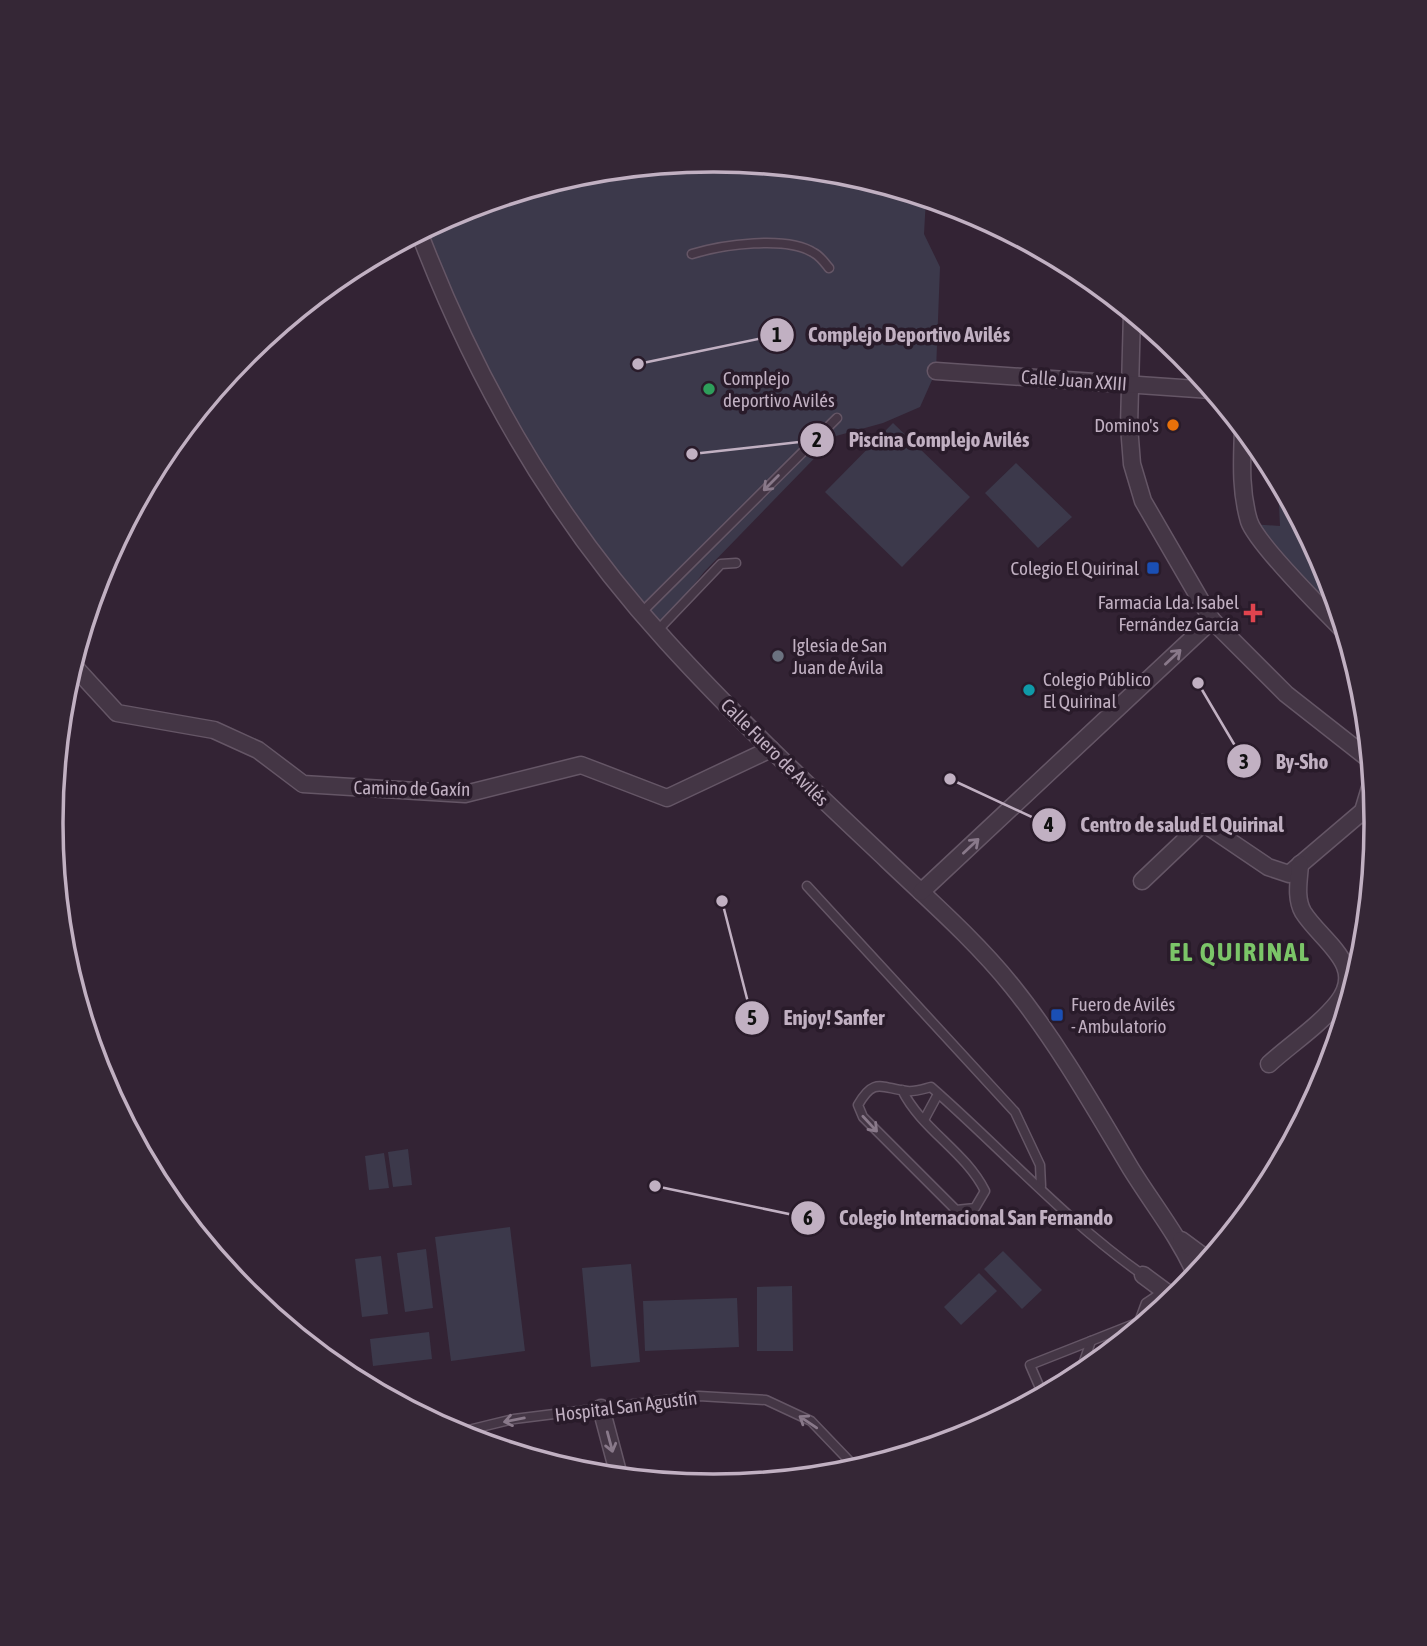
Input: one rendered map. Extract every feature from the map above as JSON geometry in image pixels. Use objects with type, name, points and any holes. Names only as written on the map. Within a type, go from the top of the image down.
[{"type":"street","name":"Calle Fuero de Avilés","points":[[423,242],[476,366],[526,454],[593,551],[657,631],[771,750],[921,892],[1012,985],[1152,1202],[1179,1238],[1191,1265]]},
{"type":"street","points":[[1131,325],[1129,384],[1132,464],[1143,501],[1212,620],[1286,694],[1360,752]]},
{"type":"street","name":"Calle Juan XXIII","points":[[936,371],[1198,389]]},
{"type":"street","points":[[1242,445],[1241,481],[1250,524],[1295,580],[1330,616]]},
{"type":"street","points":[[921,892],[1212,620]]},
{"type":"street","name":"Camino de Gaxín","points":[[81,673],[117,713],[214,730],[258,750],[303,784],[465,794],[581,765],[667,798],[771,750]]},
{"type":"street","points":[[1142,881],[1203,823],[1268,867],[1289,874],[1363,811]]},
{"type":"street","points":[[1300,864],[1298,898],[1303,911],[1345,962],[1347,969]]},
{"type":"street","points":[[1269,1063],[1339,1000]]},
{"type":"street","name":"Calle Fuero de Avilés","points":[[1179,1238],[1201,1254]]},
{"type":"street","points":[[1143,1275],[1165,1291]]},
{"type":"street","points":[[601,1408],[617,1466]]},
{"type":"lane","points":[[692,254],[729,244],[800,246],[815,253],[829,268]]},
{"type":"lane","points":[[642,612],[837,418]]},
{"type":"lane","points":[[657,631],[721,564],[736,563]]},
{"type":"lane","points":[[807,886],[1016,1112],[1040,1165],[1041,1186]]},
{"type":"lane","points":[[902,1090],[910,1106],[975,1171],[985,1191],[975,1208],[956,1210],[863,1117],[858,1105],[866,1090],[881,1084],[910,1092],[931,1087],[1041,1186],[1097,1242],[1143,1275]]},
{"type":"lane","points":[[924,1120],[938,1094]]},
{"type":"lane","points":[[1144,1310],[1146,1303],[1156,1299]]},
{"type":"lane","points":[[1039,1386],[1030,1365],[1119,1331]]},
{"type":"lane","points":[[1085,1357],[1091,1341]]},
{"type":"lane","name":"Hospital San Agustín","points":[[476,1428],[514,1419],[699,1396],[766,1400],[811,1421],[848,1459]]},
{"type":"shaded area","name":"Complejo deportivo Avilés","points":[[714,172],[798,178],[840,185],[925,208],[924,234],[940,267],[936,371],[920,407],[883,423],[836,436],[704,572],[657,631],[526,454],[423,241],[504,207],[545,195],[629,178],[671,174]]},
{"type":"shaded area","points":[[893,423],[970,497],[902,567],[825,492]]},
{"type":"shaded area","points":[[1016,463],[1072,517],[1038,548],[985,493]]},
{"type":"shaded area","points":[[1279,504],[1297,535],[1329,614],[1250,524],[1280,526]]},
{"type":"shaded area","points":[[408,1149],[412,1185],[393,1187],[388,1152]]},
{"type":"shaded area","points":[[384,1153],[389,1188],[369,1190],[365,1156]]},
{"type":"shaded area","points":[[510,1227],[525,1351],[451,1361],[435,1237]]},
{"type":"shaded area","points":[[426,1249],[433,1308],[405,1312],[397,1253]]},
{"type":"shaded area","points":[[1003,1251],[1042,1290],[1022,1309],[984,1269]]},
{"type":"shaded area","points":[[381,1256],[388,1314],[362,1317],[355,1259]]},
{"type":"shaded area","points":[[631,1264],[640,1362],[591,1367],[582,1268]]},
{"type":"shaded area","points":[[979,1273],[997,1291],[961,1325],[944,1307]]},
{"type":"shaded area","points":[[792,1286],[793,1351],[757,1351],[757,1287]]},
{"type":"shaded area","points":[[737,1298],[739,1347],[645,1351],[643,1301]]},
{"type":"shaded area","points":[[429,1332],[432,1359],[373,1366],[370,1339]]},
{"type":"place","name":"Complejo Deportivo Avilés","points":[[638,364]]},
{"type":"place","name":"Complejo deportivo Avilés","points":[[709,389]]},
{"type":"place","name":"Domino's","points":[[1173,425]]},
{"type":"place","name":"Piscina Complejo Avilés","points":[[692,454]]},
{"type":"place","name":"Colegio El Quirinal","points":[[1153,568]]},
{"type":"place","name":"Farmacia Lda. Isabel Fernández García","points":[[1253,613]]},
{"type":"place","name":"Iglesia de San Juan de Ávila","points":[[778,656]]},
{"type":"place","name":"By-Sho","points":[[1198,683]]},
{"type":"place","name":"Colegio Público El Quirinal","points":[[1029,690]]},
{"type":"place","name":"Centro de salud El Quirinal","points":[[950,779]]},
{"type":"place","name":"Enjoy! Sanfer","points":[[722,901]]},
{"type":"place","name":"Fuero de Avilés - Ambulatorio","points":[[1057,1015]]},
{"type":"place","name":"Colegio Internacional San Fernando","points":[[655,1186]]},
{"type":"district","name":"EL QUIRINAL","points":[[1240,952]]}]
